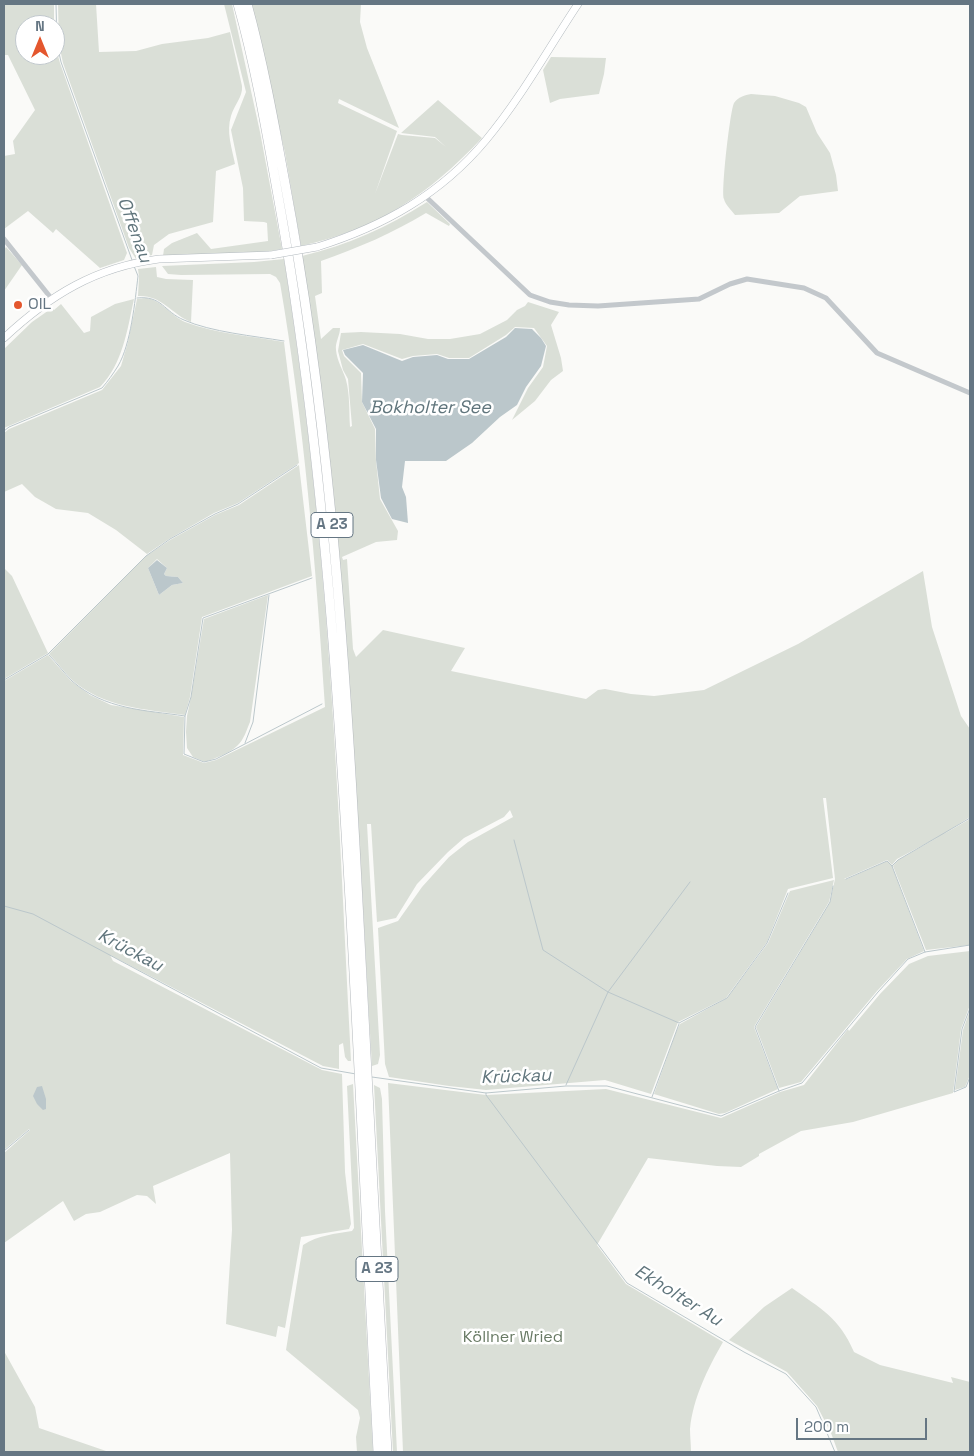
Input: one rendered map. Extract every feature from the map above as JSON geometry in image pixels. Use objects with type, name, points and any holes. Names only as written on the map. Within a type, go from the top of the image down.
[{"type":"highway","name":"A 23","points":[[238,4],[269,145],[293,278],[311,410],[325,541],[362,1052],[368,1086],[386,1452]]},
{"type":"highway","name":"A 23","points":[[247,4],[278,146],[302,278],[319,408],[342,650],[351,774],[362,1052],[360,1094],[378,1452]]},
{"type":"main road","points":[[4,337],[51,298],[79,282],[129,264],[170,259],[272,255],[318,247],[363,231],[396,215],[425,196],[471,156],[485,141],[508,110],[578,4]]},
{"type":"street","points":[[425,196],[530,295],[550,302],[598,306],[698,299],[730,284],[747,279],[804,288],[826,298],[877,353],[970,393]]},
{"type":"street","points":[[4,240],[51,298]]},
{"type":"green space","points":[[4,4],[54,4],[54,15],[15,15],[15,65],[61,65],[127,253],[124,260],[100,268],[56,229],[53,233],[28,211],[4,229],[4,156],[15,154],[13,141],[35,110],[8,55],[4,55]]},
{"type":"green space","points":[[58,4],[96,4],[99,52],[136,51],[162,44],[208,38],[230,32],[242,90],[232,112],[229,128],[235,164],[216,171],[213,222],[169,234],[154,245],[152,255],[136,259],[129,248],[64,65],[65,15],[58,15]]},
{"type":"green space","points":[[224,4],[232,4],[260,132],[282,249],[238,254],[163,256],[164,249],[172,243],[197,233],[211,249],[268,241],[267,223],[244,221],[243,188],[231,130],[246,92]]},
{"type":"green space","points":[[251,4],[361,4],[360,22],[367,48],[399,128],[339,99],[338,103],[397,131],[375,194],[398,134],[435,138],[446,147],[435,137],[401,133],[438,100],[482,138],[442,177],[400,207],[354,230],[301,246],[285,153]]},
{"type":"green space","points":[[551,57],[606,58],[599,94],[560,99],[550,103],[543,70]]},
{"type":"green space","points":[[751,94],[775,96],[806,107],[817,133],[830,153],[838,191],[800,196],[779,213],[735,215],[726,203],[723,193],[728,135],[734,103],[740,98]]},
{"type":"green space","points":[[427,202],[450,224],[449,226],[426,213],[375,240],[321,261],[322,293],[315,296],[321,339],[333,328],[340,328],[336,350],[347,385],[350,427],[352,426],[348,379],[343,370],[338,351],[341,333],[400,334],[428,339],[450,339],[480,334],[507,320],[528,302],[559,312],[551,325],[563,371],[551,380],[535,401],[512,420],[528,388],[543,367],[547,346],[534,328],[515,327],[506,335],[469,358],[449,358],[437,354],[402,359],[363,344],[342,350],[344,356],[361,373],[362,402],[375,429],[380,499],[398,531],[397,540],[376,542],[342,557],[343,560],[347,559],[353,649],[356,657],[383,630],[465,648],[451,671],[586,699],[598,690],[605,689],[654,696],[704,690],[798,644],[923,571],[932,627],[961,716],[970,729],[970,817],[942,835],[897,859],[892,865],[887,860],[844,879],[887,861],[892,866],[924,951],[907,959],[877,991],[801,1082],[779,1088],[756,1027],[830,902],[835,879],[826,798],[823,798],[833,878],[788,889],[767,942],[726,998],[678,1022],[651,1094],[605,1080],[486,1090],[389,1077],[385,1064],[378,928],[398,921],[422,887],[449,857],[468,842],[513,817],[510,810],[504,817],[464,838],[417,884],[396,918],[377,922],[371,824],[367,824],[380,1055],[378,1064],[372,1066],[355,761],[340,558],[330,457],[302,256],[351,241]]},
{"type":"green space","points":[[6,247],[22,265],[4,291],[4,250]]},
{"type":"green space","points":[[284,259],[309,439],[326,612],[351,1061],[348,1061],[345,1057],[343,1043],[339,1045],[339,1069],[323,1066],[110,955],[113,961],[322,1070],[342,1074],[345,1172],[351,1224],[349,1229],[301,1237],[285,1328],[278,1326],[276,1337],[226,1324],[232,1230],[230,1153],[153,1186],[156,1204],[147,1196],[137,1195],[100,1212],[86,1214],[74,1221],[63,1201],[4,1243],[4,1153],[30,1130],[4,1150],[4,681],[48,655],[71,681],[90,695],[111,705],[184,717],[183,755],[204,763],[216,760],[325,707],[308,494],[296,388],[280,283],[276,277],[270,274],[181,275],[168,274],[162,266]]},
{"type":"green space","points":[[156,267],[157,277],[193,280],[191,322],[160,301],[146,296],[138,296],[138,269]]},
{"type":"green space","points":[[146,298],[162,305],[185,322],[197,326],[284,342],[299,463],[238,503],[214,513],[147,554],[116,530],[88,513],[56,509],[35,497],[22,484],[4,492],[4,433],[9,429],[102,390],[121,366],[137,299]]},
{"type":"green space","points":[[134,299],[119,357],[108,378],[100,387],[4,428],[4,349],[32,322],[61,304],[84,333],[90,331],[91,317],[115,304]]},
{"type":"green space","points":[[299,465],[312,576],[202,617],[190,697],[185,715],[140,709],[111,702],[84,689],[72,680],[49,654],[146,556],[215,515],[239,505]],"holes":[[[157,559],[167,568],[164,574],[166,576],[178,577],[183,583],[172,585],[159,595],[148,568]]]},
{"type":"green space","points":[[4,568],[12,576],[48,653],[4,679]]},
{"type":"green space","points":[[268,595],[250,722],[242,741],[222,756],[205,762],[193,757],[187,748],[187,716],[204,619]]},
{"type":"green space","points":[[970,819],[970,945],[926,950],[893,866],[898,860]]},
{"type":"green space","points":[[834,880],[829,902],[754,1027],[778,1089],[719,1114],[654,1094],[680,1024],[727,998],[768,943],[790,891]]},
{"type":"green space","name":"Köllner Wried","points":[[970,951],[970,1005],[961,1029],[953,1093],[853,1122],[801,1131],[759,1154],[759,1156],[741,1167],[648,1158],[597,1245],[626,1284],[723,1342],[707,1373],[694,1406],[690,1429],[691,1452],[403,1452],[388,1083],[486,1095],[606,1089],[721,1118],[780,1092],[804,1085],[848,1029],[849,1031],[880,994],[909,964],[928,956]]},
{"type":"green space","points":[[970,1010],[970,1075],[965,1087],[955,1090],[963,1030]]},
{"type":"green space","points":[[353,1084],[373,1452],[357,1452],[356,1437],[360,1418],[358,1410],[286,1350],[303,1245],[321,1237],[352,1231],[354,1228],[347,1086]]},
{"type":"green space","points":[[374,1085],[380,1088],[382,1099],[385,1211],[397,1452],[393,1452]]},
{"type":"green space","points":[[792,1288],[820,1308],[835,1322],[842,1330],[854,1352],[880,1365],[953,1383],[951,1377],[970,1382],[970,1452],[838,1452],[831,1433],[817,1406],[787,1372],[729,1340],[764,1307]]},
{"type":"green space","points":[[4,1351],[35,1407],[39,1428],[109,1452],[4,1452]]},
{"type":"water","name":"Bokholter See","points":[[515,328],[532,329],[546,346],[541,366],[526,387],[517,405],[500,417],[472,443],[446,461],[405,461],[402,487],[406,497],[408,523],[392,519],[381,498],[376,460],[376,429],[362,402],[363,373],[345,355],[343,350],[363,345],[402,361],[413,357],[437,355],[448,359],[469,359],[506,337]]},
{"type":"water","points":[[157,560],[167,568],[164,574],[166,576],[178,577],[183,583],[172,585],[159,595],[148,568]]},
{"type":"water","points":[[42,1086],[46,1099],[46,1109],[43,1110],[33,1096],[37,1087]]},
{"type":"waterway","name":"Offenau","points":[[56,4],[57,44],[61,62],[132,260]]},
{"type":"waterway","name":"Offenau","points":[[4,431],[9,427],[102,388],[106,383],[118,366],[129,334],[138,276],[134,266]]},
{"type":"waterway","points":[[137,298],[152,299],[177,317],[207,328],[284,341]]},
{"type":"waterway","points":[[4,680],[48,654],[146,556],[170,539],[215,514],[238,504],[297,465]]},
{"type":"waterway","points":[[185,716],[191,697],[203,618],[312,578]]},
{"type":"waterway","points":[[245,743],[253,722],[269,595]]},
{"type":"waterway","points":[[49,655],[72,681],[98,698],[140,710],[185,716],[184,754],[204,762],[216,759],[322,704]]},
{"type":"waterway","points":[[925,952],[892,866],[898,860],[970,818]]},
{"type":"waterway","points":[[514,840],[543,950],[608,992],[679,1023],[727,998],[767,943],[788,893]]},
{"type":"waterway","points":[[846,879],[887,861],[892,866]]},
{"type":"waterway","points":[[566,1085],[608,992],[690,882]]},
{"type":"waterway","points":[[779,1091],[755,1027],[830,902],[833,886]]},
{"type":"waterway","name":"Krückau","points":[[4,906],[33,914],[321,1068],[356,1074]]},
{"type":"waterway","name":"Krückau","points":[[372,1077],[486,1093],[566,1086],[607,1086],[721,1116],[802,1083],[908,959],[925,952],[970,945]]},
{"type":"waterway","points":[[970,1008],[962,1029],[954,1092],[966,1087],[970,1077]]},
{"type":"waterway","points":[[652,1097],[679,1024]]},
{"type":"waterway","name":"Ekholter Au","points":[[486,1093],[627,1283],[744,1352],[786,1374],[816,1407],[835,1452]]},
{"type":"waterway","points":[[4,1151],[29,1130]]},
{"type":"place","name":"OIL","points":[[18,305]]}]
